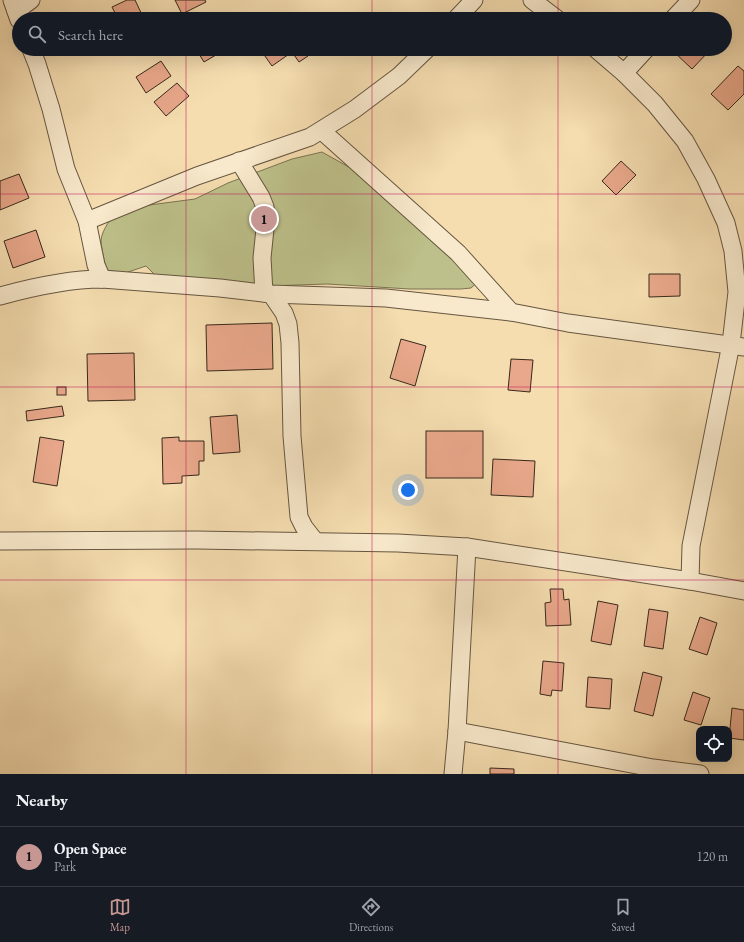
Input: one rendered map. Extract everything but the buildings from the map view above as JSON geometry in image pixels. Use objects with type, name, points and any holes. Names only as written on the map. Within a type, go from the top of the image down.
[{"type":"street","points":[[16,11],[31,0]]},
{"type":"street","points":[[463,12],[474,0]]},
{"type":"street","points":[[532,0],[548,12]]},
{"type":"street","points":[[680,12],[691,0]]},
{"type":"street","points":[[34,56],[51,109],[66,169],[87,221],[96,266],[102,279]]},
{"type":"street","points":[[87,221],[197,176],[310,137],[322,131],[355,109],[399,76],[420,56]]},
{"type":"street","points":[[604,56],[624,73],[655,104],[685,141],[706,179],[726,223],[733,251],[737,292],[738,346],[691,546],[690,581]]},
{"type":"street","points":[[624,73],[640,56]]},
{"type":"street","points":[[322,131],[458,253],[511,312]]},
{"type":"street","points":[[238,161],[261,197],[265,207],[266,219],[262,258],[268,293],[284,313],[288,324],[290,343],[292,436],[299,517],[304,527],[315,541]]},
{"type":"street","points":[[0,296],[24,289],[88,279],[102,279],[268,293],[386,298],[511,312],[568,323],[738,346]]},
{"type":"street","points":[[0,541],[398,542],[467,547],[690,581],[744,591]]},
{"type":"street","points":[[453,774],[457,731],[467,547]]},
{"type":"street","points":[[457,731],[652,771],[700,774]]},
{"type":"green space","points":[[322,152],[379,184],[480,280],[471,288],[461,289],[410,289],[327,284],[268,286],[165,285],[146,266],[125,273],[106,270],[101,240],[108,223],[119,209],[195,199],[228,183],[292,159]]},
{"type":"place","name":"Open Space","points":[[264,219]]}]
